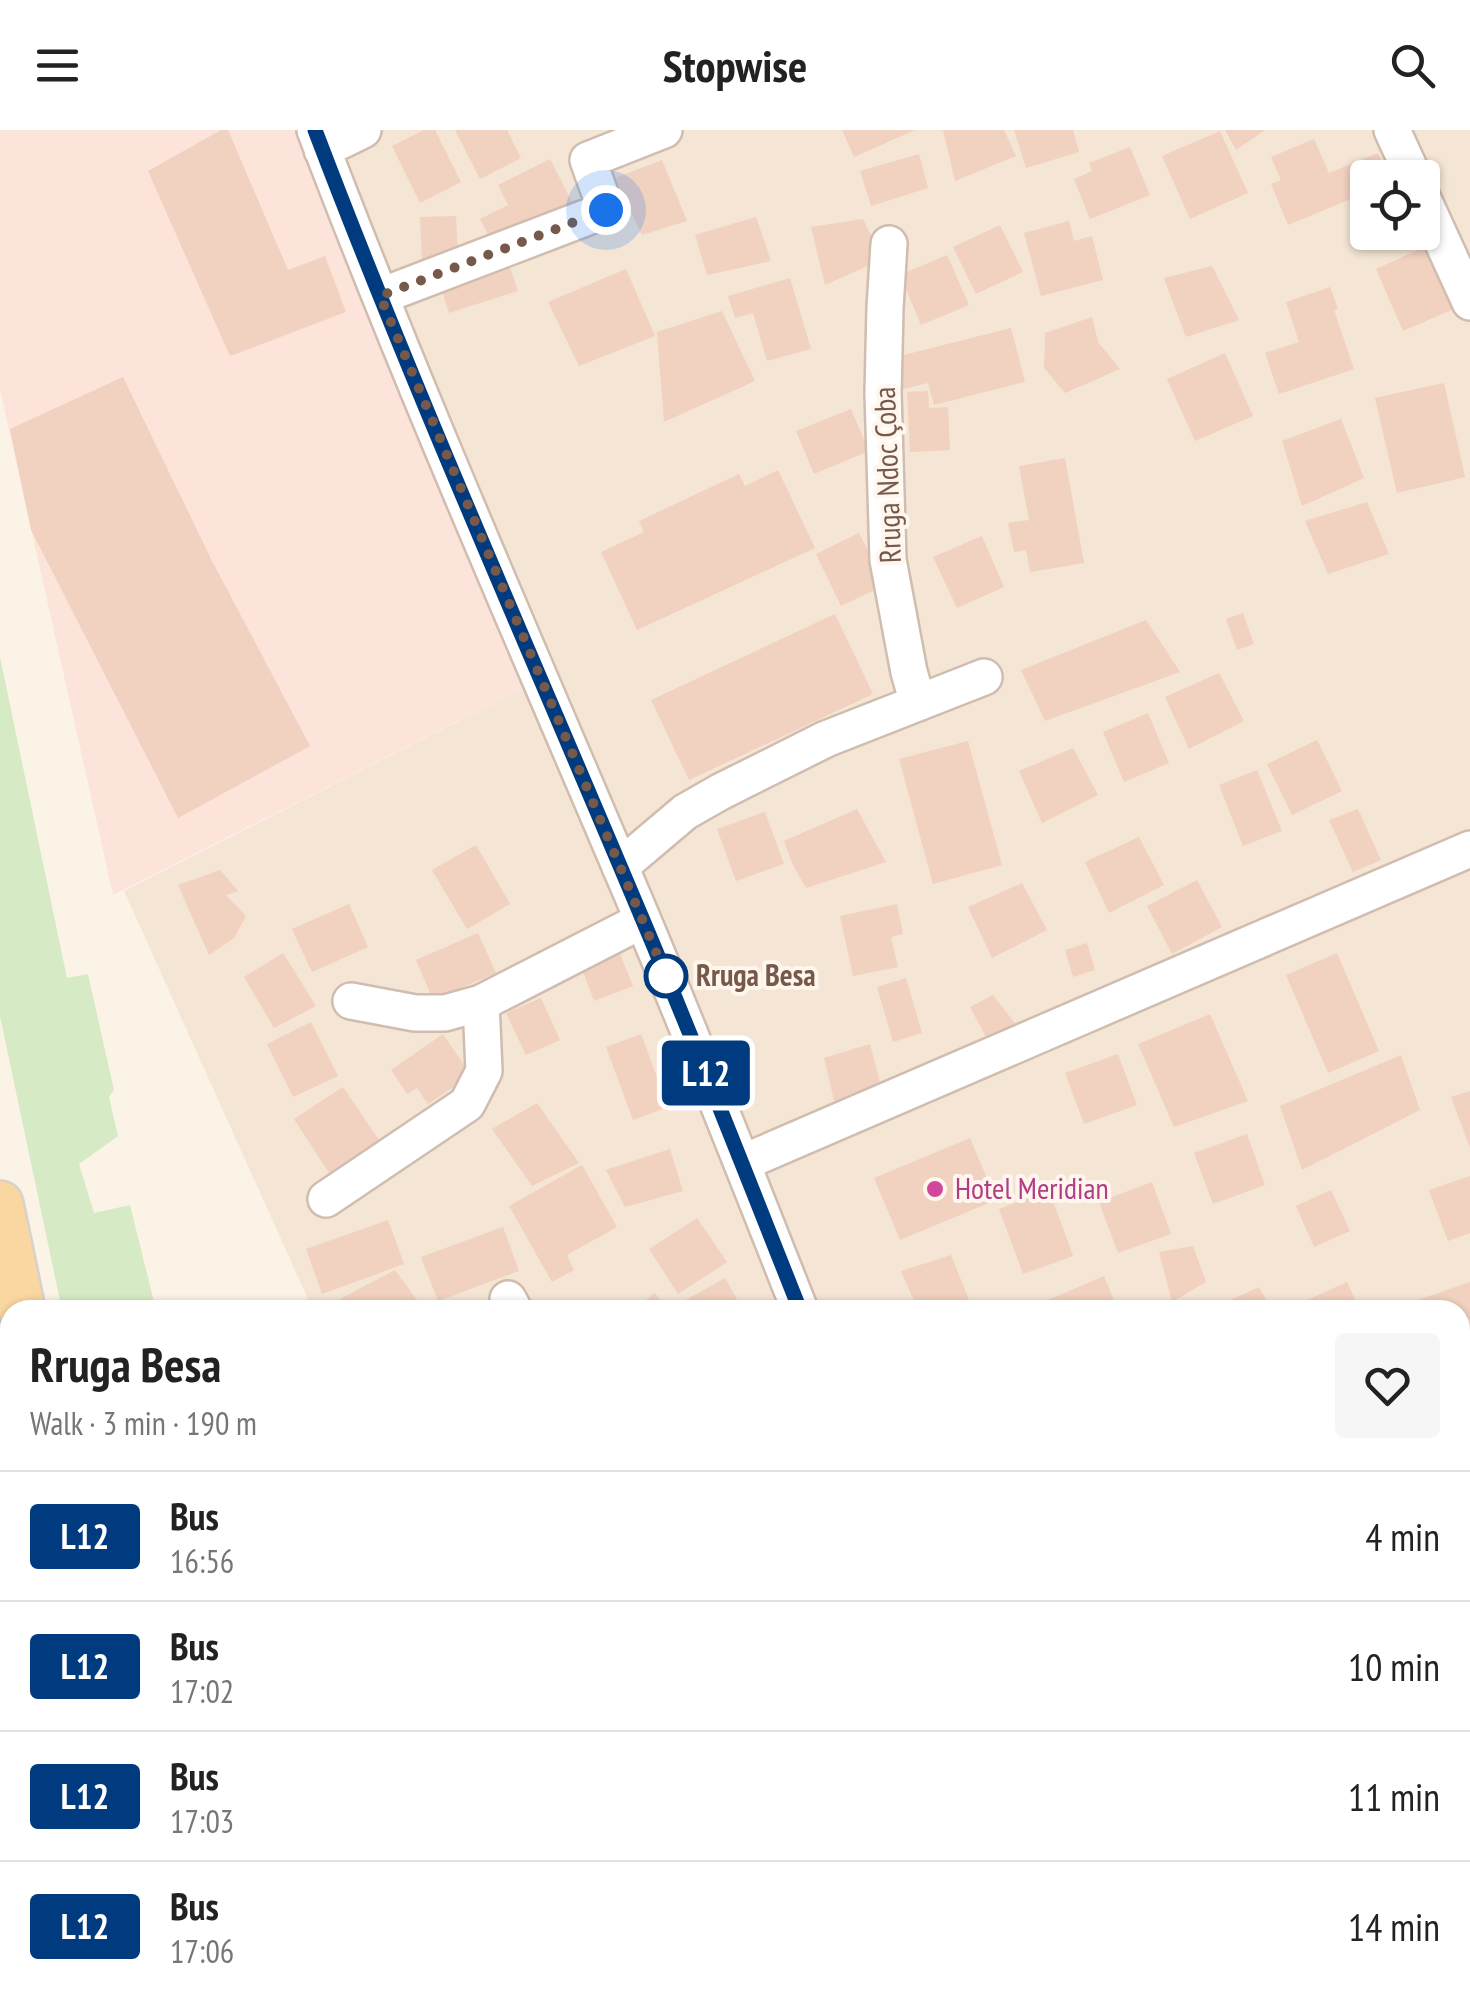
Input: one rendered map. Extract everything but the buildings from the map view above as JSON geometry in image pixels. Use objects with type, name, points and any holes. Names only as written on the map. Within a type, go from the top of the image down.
[{"type":"main road","points":[[0,1204],[20,1300]]},
{"type":"street","points":[[363,130],[318,140],[643,920],[796,1300]]},
{"type":"street","points":[[380,296],[606,210],[588,160],[664,130]]},
{"type":"street","points":[[1392,130],[1406,160]]},
{"type":"street","points":[[1440,237],[1470,302]]},
{"type":"street","name":"Rruga Ndoc Çoba","points":[[889,244],[883,393],[888,560],[918,703]]},
{"type":"street","points":[[620,867],[684,812],[720,792],[826,739],[984,677]]},
{"type":"street","points":[[742,1163],[1470,849]]},
{"type":"street","points":[[351,1001],[415,1013],[446,1013],[482,1003],[643,920]]},
{"type":"street","points":[[326,1199],[468,1104],[484,1070],[482,1003]]},
{"type":"shaded area","points":[[0,130],[315,130],[540,680],[113,895],[0,390]]},
{"type":"shaded area","points":[[315,130],[1470,130],[1470,1300],[308,1300],[124,891],[540,680]]},
{"type":"green space","points":[[0,657],[67,978],[88,974],[114,1090],[109,1097],[118,1136],[79,1164],[94,1213],[130,1205],[154,1300],[60,1300],[0,1016]]},
{"type":"bus line","name":"L12","points":[[315,130],[380,296],[643,920],[796,1300]]},
{"type":"place","name":"Rruga Besa","points":[[666,976]]},
{"type":"place","name":"Hotel Meridian","points":[[935,1189]]},
{"type":"route","points":[[606,210],[380,296],[666,976]]}]
